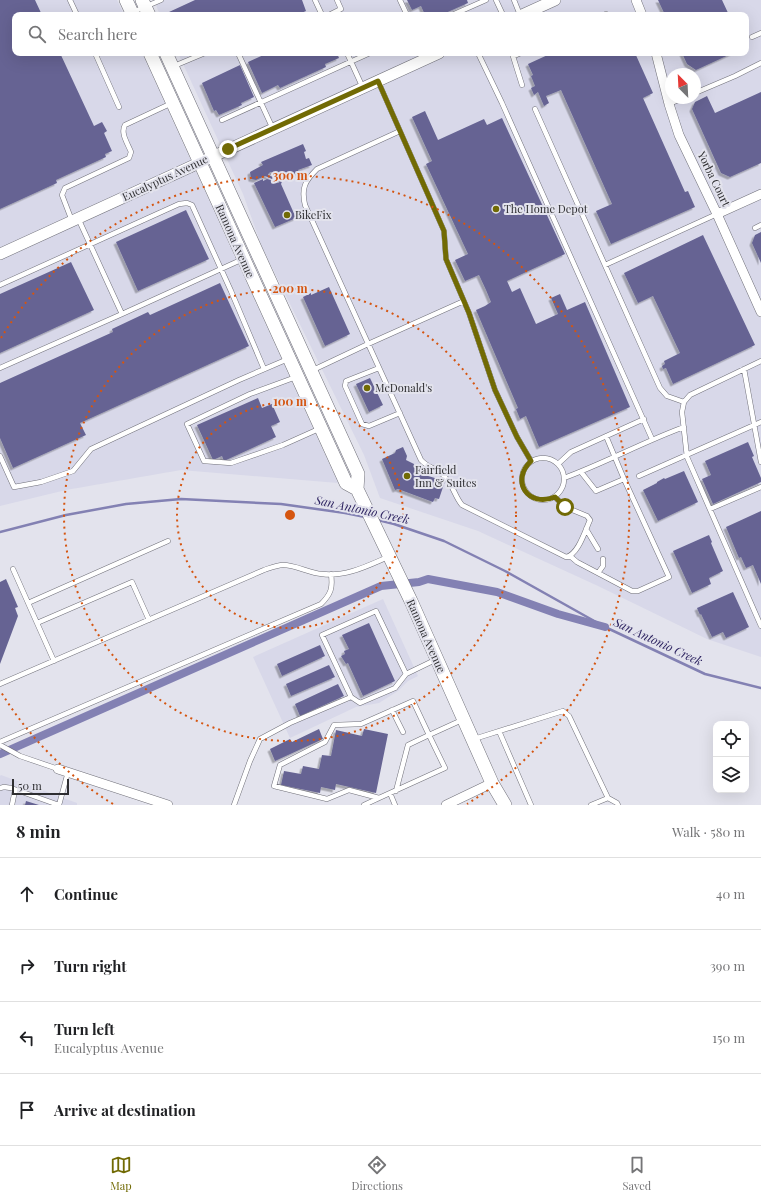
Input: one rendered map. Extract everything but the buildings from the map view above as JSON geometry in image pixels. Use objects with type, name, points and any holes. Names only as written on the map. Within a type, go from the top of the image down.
[{"type":"main road","points":[[126,0],[131,12]]},
{"type":"main road","name":"Ramona Avenue","points":[[151,56],[346,483],[357,489]]},
{"type":"main road","name":"Ramona Avenue","points":[[167,56],[358,474],[357,489],[411,601],[492,783],[505,805]]},
{"type":"main road","points":[[297,376],[311,371]]},
{"type":"main road","name":"Ramona Avenue","points":[[492,783],[498,805]]},
{"type":"street","points":[[528,12],[555,0]]},
{"type":"street","points":[[636,0],[641,12]]},
{"type":"street","name":"Eucalyptus Avenue","points":[[0,254],[363,88],[425,56]]},
{"type":"street","name":"Yorba Court","points":[[657,56],[665,88]]},
{"type":"street","name":"Yorba Court","points":[[669,104],[679,135],[717,214],[761,312]]},
{"type":"street","points":[[717,214],[761,194]]},
{"type":"street","points":[[58,769],[168,805]]},
{"type":"street","points":[[446,805],[492,783]]},
{"type":"lane","points":[[70,0],[76,12]]},
{"type":"lane","points":[[136,12],[161,0]]},
{"type":"lane","points":[[315,0],[322,12]]},
{"type":"lane","points":[[335,12],[341,9],[337,0]]},
{"type":"lane","points":[[400,0],[406,12]]},
{"type":"lane","points":[[459,12],[486,0]]},
{"type":"lane","points":[[496,0],[502,12]]},
{"type":"lane","points":[[514,0],[520,12]]},
{"type":"lane","points":[[752,37],[761,33]]},
{"type":"lane","points":[[95,56],[119,107]]},
{"type":"lane","points":[[172,67],[198,56]]},
{"type":"lane","points":[[240,56],[272,129]]},
{"type":"lane","points":[[348,56],[363,88]]},
{"type":"lane","points":[[222,120],[364,56]]},
{"type":"lane","points":[[479,56],[502,103],[652,439]]},
{"type":"lane","points":[[513,56],[522,85]]},
{"type":"lane","points":[[701,90],[761,63]]},
{"type":"lane","points":[[378,81],[444,231],[446,259],[464,301],[495,390],[517,437],[531,461]]},
{"type":"lane","points":[[122,314],[90,244],[62,195],[65,188],[129,158],[131,152],[123,133],[123,127],[172,103]]},
{"type":"lane","points":[[535,109],[660,388],[667,396],[684,402]]},
{"type":"lane","points":[[400,131],[317,169],[305,184],[303,194],[305,205],[421,460],[426,465],[441,472],[447,478],[462,505],[566,557],[575,552],[590,520],[587,516],[565,507],[555,497]]},
{"type":"lane","points":[[0,285],[179,204],[187,203],[192,205],[264,369]]},
{"type":"lane","points":[[605,265],[717,214]]},
{"type":"lane","points":[[756,228],[761,225]]},
{"type":"lane","points":[[0,368],[243,259]]},
{"type":"lane","points":[[311,371],[464,301]]},
{"type":"lane","points":[[0,456],[14,487],[41,482],[73,471],[91,449],[289,358]]},
{"type":"lane","points":[[761,362],[702,388],[690,395],[684,402],[682,412],[687,455],[761,626]]},
{"type":"lane","points":[[379,368],[346,382],[345,386],[362,424],[369,426],[400,413]]},
{"type":"lane","points":[[744,369],[761,462]]},
{"type":"lane","points":[[297,376],[250,394],[187,424],[204,461],[231,463],[283,445],[321,428]]},
{"type":"lane","points":[[558,464],[571,452],[644,419]]},
{"type":"lane","points":[[639,476],[761,422]]},
{"type":"lane","points":[[564,478],[581,472],[684,426]]},
{"type":"lane","points":[[570,556],[577,562],[632,591],[638,591],[670,577],[624,479],[606,436]]},
{"type":"lane","points":[[539,457],[548,457],[558,464],[561,467],[564,483],[561,491],[555,497],[547,500],[539,500],[531,496],[525,490],[522,483],[522,474],[525,466],[531,461],[539,457]]},
{"type":"lane","points":[[581,472],[596,491],[624,479]]},
{"type":"lane","points":[[710,509],[761,487]]},
{"type":"lane","points":[[586,529],[598,549]]},
{"type":"lane","points":[[28,603],[168,541]]},
{"type":"lane","points":[[0,684],[264,570],[282,565],[298,567],[311,573],[342,574],[359,569],[388,552]]},
{"type":"lane","points":[[598,573],[603,566],[602,559]]},
{"type":"lane","points":[[13,569],[54,661]]},
{"type":"lane","points":[[0,744],[321,604],[327,597],[333,584],[331,574]]},
{"type":"lane","points":[[37,623],[132,582],[149,620]]},
{"type":"lane","points":[[756,612],[761,610]]},
{"type":"lane","points":[[406,674],[376,611],[322,635],[351,697],[360,703],[395,688],[406,674],[437,659]]},
{"type":"lane","points":[[234,805],[250,761],[260,739],[278,729],[351,697]]},
{"type":"lane","points":[[364,805],[445,768],[413,701],[361,724],[334,725],[325,742],[280,765],[274,786],[327,799],[349,790],[379,798]]},
{"type":"lane","points":[[392,710],[403,732]]},
{"type":"lane","points":[[472,739],[563,711],[570,716],[608,798],[618,805]]},
{"type":"lane","points":[[396,790],[408,745],[463,719]]},
{"type":"lane","points":[[499,731],[531,805]]},
{"type":"lane","points":[[0,744],[20,756],[58,769]]},
{"type":"lane","points":[[0,788],[4,787],[15,790],[59,805],[68,772]]},
{"type":"lane","points":[[12,805],[15,790]]},
{"type":"lane","points":[[390,793],[396,805]]},
{"type":"lane","points":[[591,805],[608,798]]},
{"type":"shaded area","points":[[0,0],[117,0],[123,12],[12,12],[12,56],[143,56],[338,483],[181,470],[66,490],[0,506]]},
{"type":"shaded area","points":[[154,0],[761,0],[761,657],[707,639],[598,586],[478,531],[380,498],[364,455],[262,247],[243,194],[179,56],[749,56],[749,12],[159,12]]},
{"type":"shaded area","points":[[383,599],[418,676],[408,681],[398,691],[379,703],[356,707],[290,738],[253,657]]},
{"type":"shaded area","points":[[1,775],[77,803],[77,805],[0,805]]},
{"type":"waterway","name":"San Antonio Creek","points":[[0,532],[66,515],[126,504],[181,499],[281,504],[365,517]]},
{"type":"waterway","name":"San Antonio Creek","points":[[378,520],[444,541],[505,571],[605,627],[705,674],[761,688]]},
{"type":"waterway","points":[[0,754],[381,586],[419,582],[428,579],[497,592],[558,614],[605,627]]},
{"type":"place","name":"The Home Depot","points":[[496,209]]},
{"type":"place","name":"BikeFix","points":[[287,215]]},
{"type":"place","name":"McDonald's","points":[[367,388]]},
{"type":"place","name":"Fairfield Inn & Suites","points":[[407,476]]},
{"type":"route","points":[[228,149],[378,81],[444,231],[446,259],[469,313],[495,390],[517,437],[531,461],[525,466],[522,474],[522,483],[525,490],[531,496],[539,500],[547,500],[555,497],[565,507]]}]
